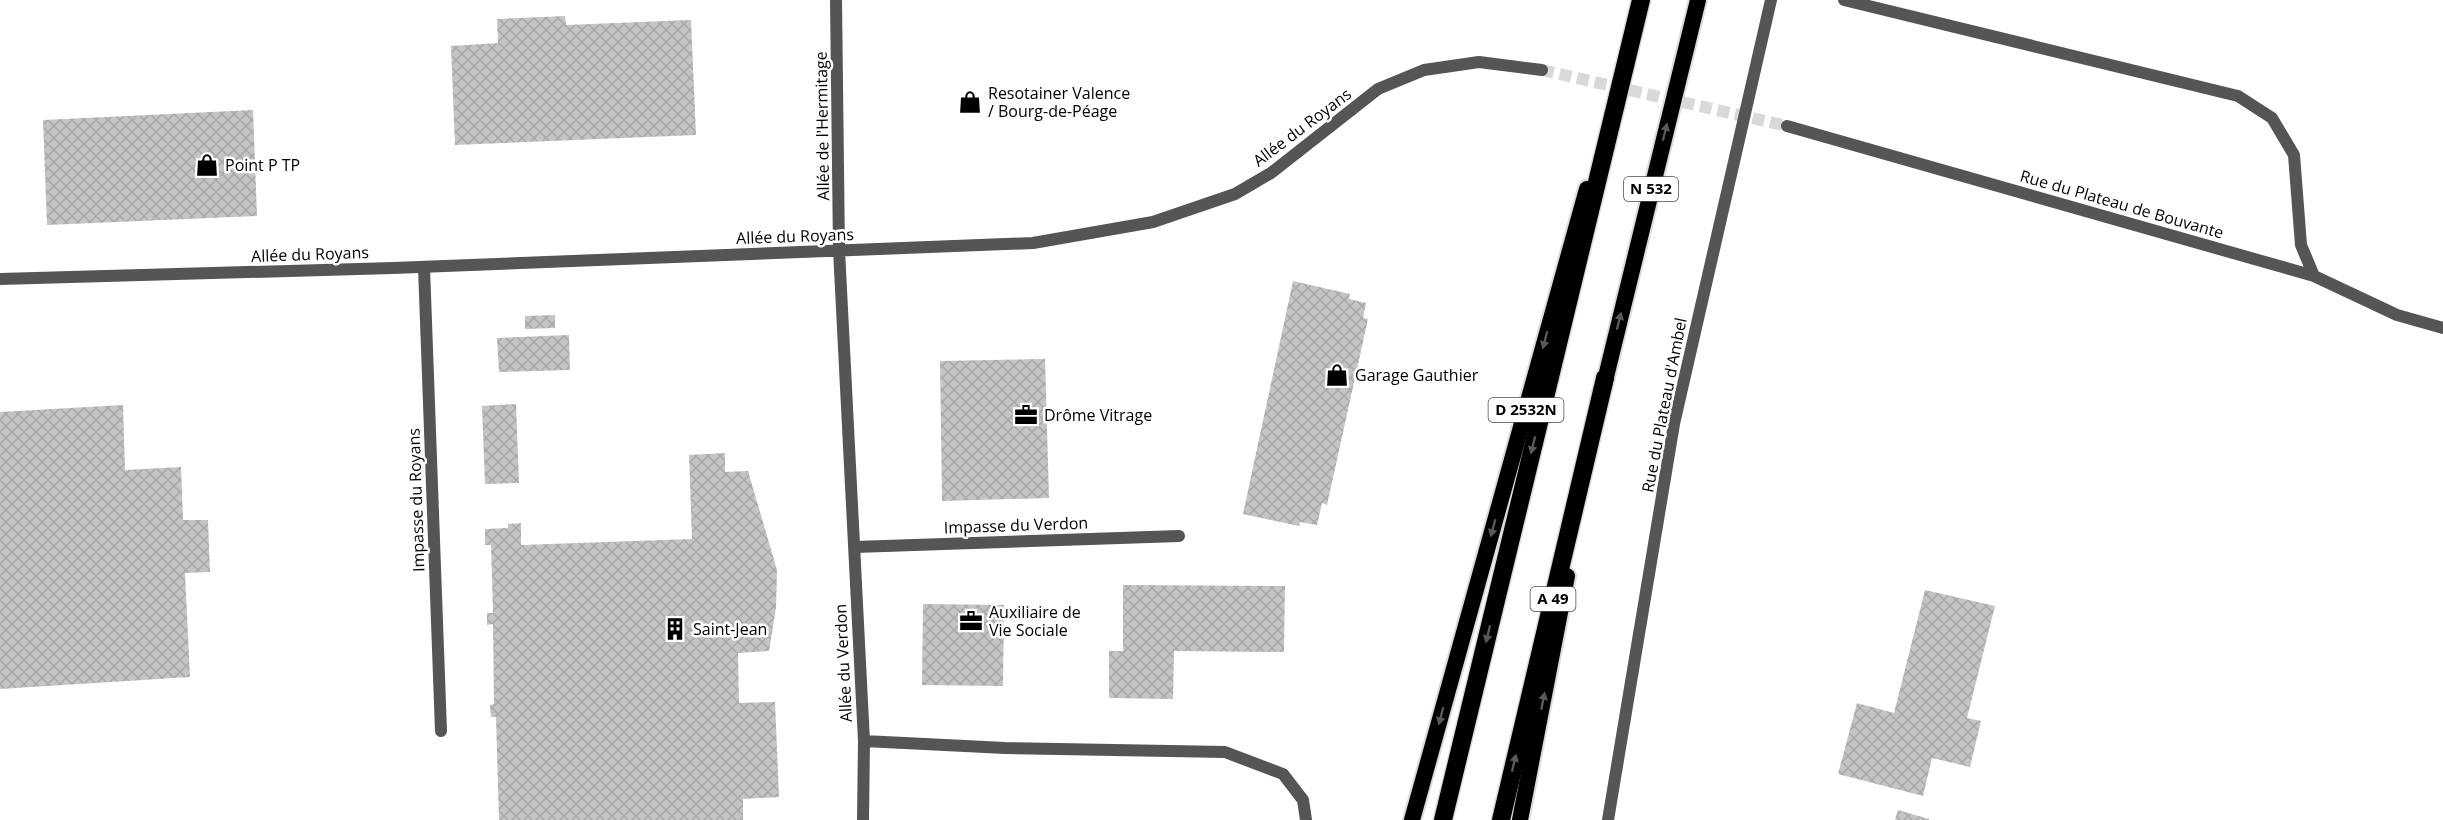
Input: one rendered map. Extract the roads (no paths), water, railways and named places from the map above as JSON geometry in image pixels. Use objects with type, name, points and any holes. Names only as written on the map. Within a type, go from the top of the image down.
[{"type":"highway","name":"D 2532N","points":[[1412,820],[1640,0]]},
{"type":"highway","points":[[1443,820],[1640,0]]},
{"type":"highway","name":"N 532","points":[[1605,378],[1698,0]]},
{"type":"highway","points":[[1520,820],[1605,378]]},
{"type":"highway","name":"A 49","points":[[1501,820],[1605,378]]},
{"type":"street","name":"Allée de l'Hermitage","points":[[836,0],[839,250]]},
{"type":"street","name":"Rue du Plateau d'Ambel","points":[[1608,820],[1674,424],[1771,0]]},
{"type":"street","points":[[1844,0],[2238,96],[2272,118],[2294,155],[2301,245],[2314,276]]},
{"type":"street","name":"Allée du Royans","points":[[1,278],[424,267],[1033,243],[1153,222],[1235,194],[1271,173],[1378,89],[1425,70],[1479,62],[1542,70]]},
{"type":"street","name":"Rue du Plateau de Bouvante","points":[[1787,126],[2314,276],[2397,315],[2443,328]]},
{"type":"street","name":"Allée du Verdon","points":[[839,250],[864,741],[1005,748],[1225,752],[1283,774],[1303,800],[1306,820]]},
{"type":"street","name":"Impasse du Royans","points":[[424,267],[441,731]]},
{"type":"street","name":"Impasse du Verdon","points":[[855,547],[1179,536]]},
{"type":"street","points":[[863,820],[864,741]]},
{"type":"tunnel","points":[[1542,70],[1787,126]]},
{"type":"place","name":"Resotainer Valence / Bourg-de-Péage","points":[[970,102]]},
{"type":"place","name":"Point P TP","points":[[207,165]]},
{"type":"place","name":"Garage Gauthier","points":[[1337,375]]},
{"type":"place","name":"Drôme Vitrage","points":[[1026,415]]},
{"type":"place","name":"Auxiliaire de Vie Sociale","points":[[971,621]]},
{"type":"place","name":"Saint-Jean","points":[[675,629]]}]
